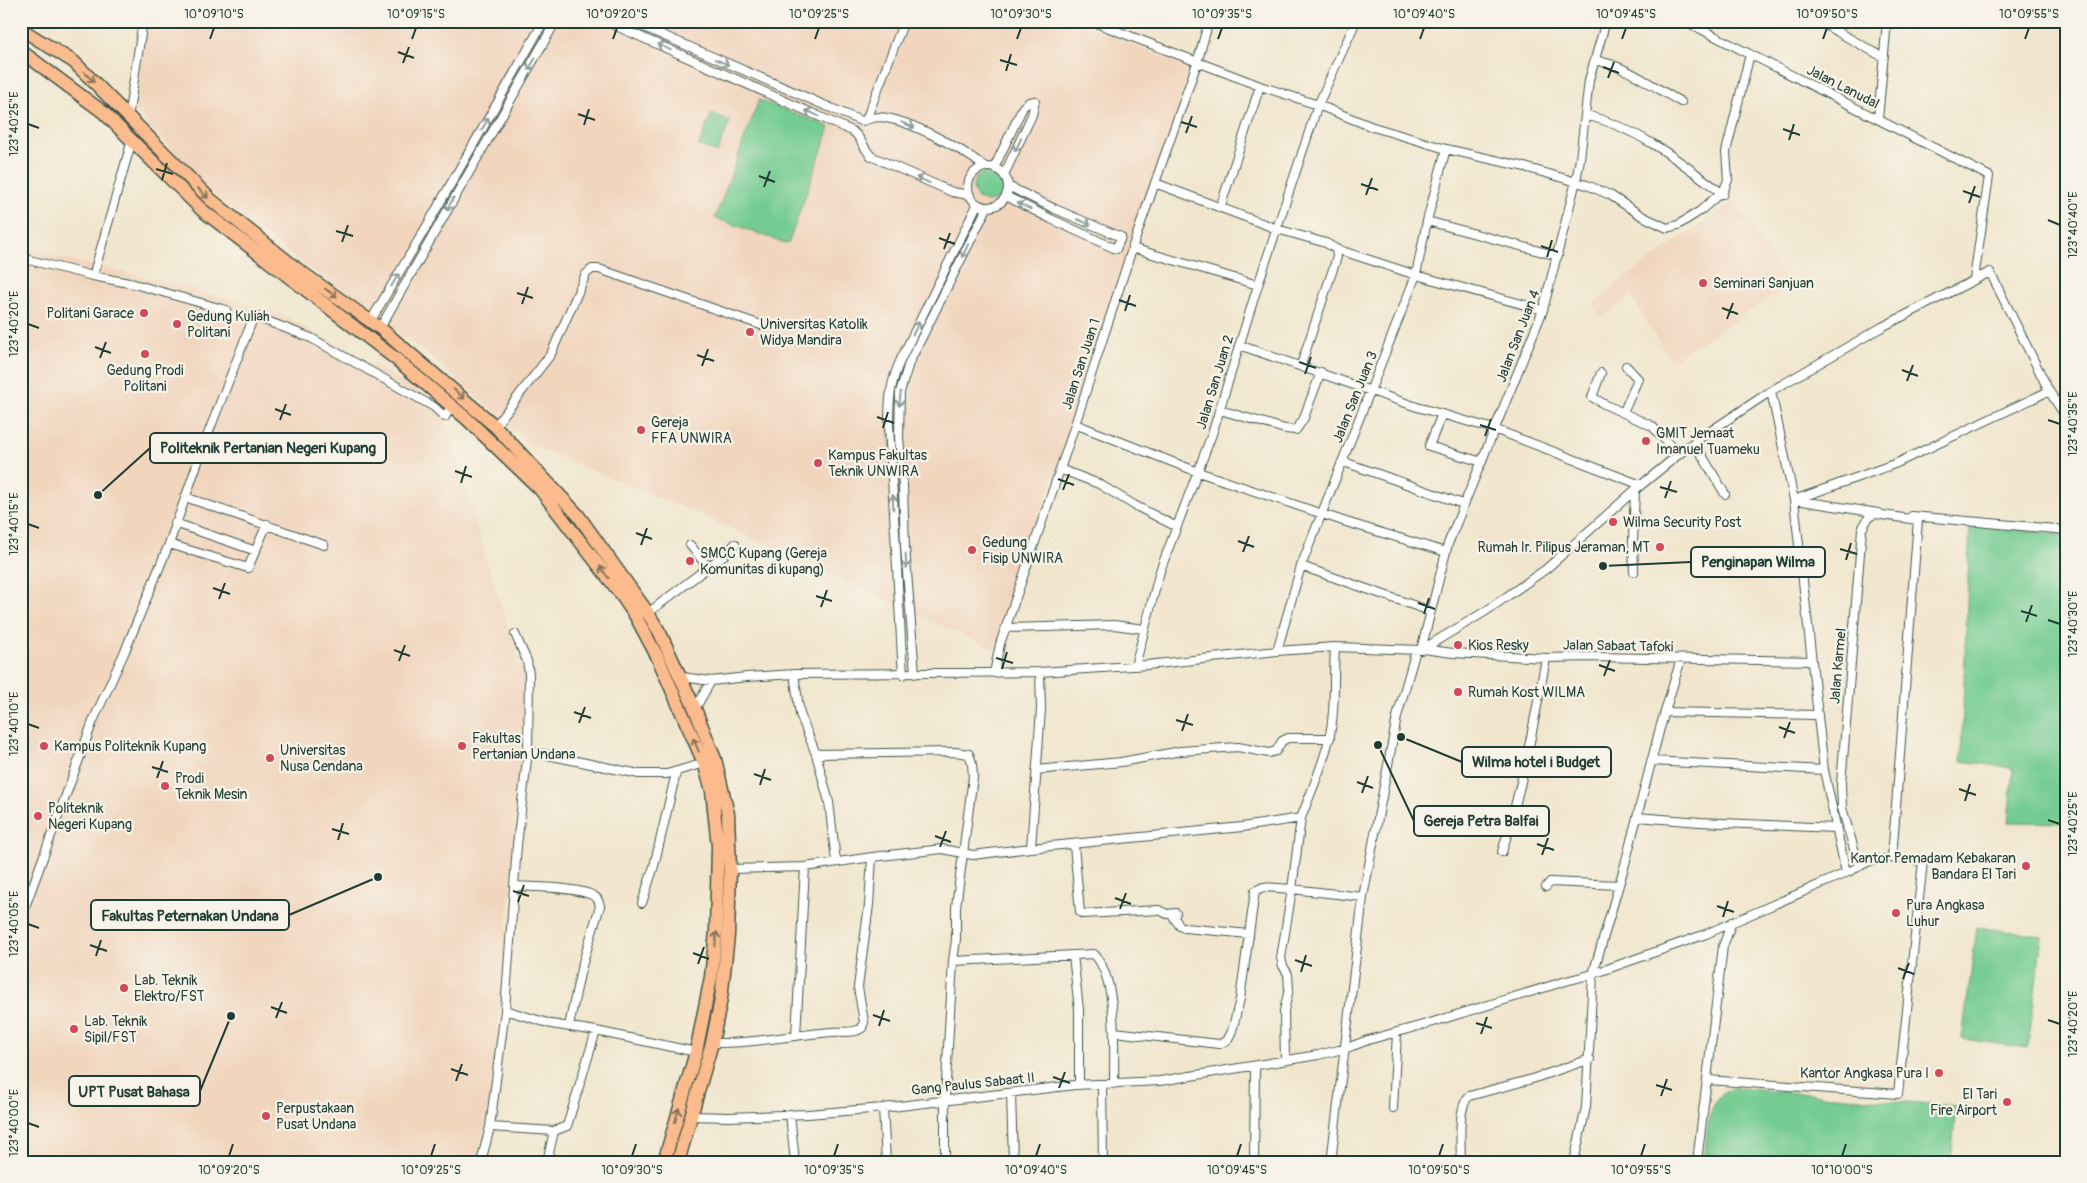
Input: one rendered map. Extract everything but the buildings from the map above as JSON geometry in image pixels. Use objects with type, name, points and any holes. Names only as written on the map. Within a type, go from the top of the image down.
[{"type":"highway","points":[[21,29],[74,62],[210,199],[297,269],[375,325],[496,426],[578,515],[625,590],[635,615],[657,656],[704,763],[716,816],[719,876],[711,977],[696,1052],[666,1161]]},
{"type":"highway","points":[[21,51],[103,112],[202,210],[350,323],[452,405],[540,489],[625,590],[648,613],[682,677],[695,709],[715,760],[728,814],[730,869],[725,968],[712,1043],[678,1162]]},
{"type":"highway","points":[[59,79],[74,62]]},
{"type":"highway","points":[[487,437],[496,426]]},
{"type":"street","points":[[128,118],[143,21]]},
{"type":"street","points":[[375,325],[470,149],[544,21]]},
{"type":"street","points":[[375,325],[478,155],[556,21]]},
{"type":"street","points":[[605,21],[852,131],[858,136],[862,147],[875,158],[952,192],[969,195]]},
{"type":"street","points":[[630,21],[861,121],[873,117],[896,120],[951,145],[984,167]]},
{"type":"street","points":[[866,120],[904,21]]},
{"type":"street","points":[[1091,21],[1197,63],[1318,105],[1370,126],[1446,149],[1576,182],[1610,195],[1642,216],[1667,228],[1678,225],[1723,194],[1728,180],[1726,152],[1750,54]]},
{"type":"street","name":"Jalan San Juan 1","points":[[994,674],[1006,628],[1132,248],[1197,63],[1209,21]]},
{"type":"street","name":"Jalan San Juan 2","points":[[1135,666],[1160,571],[1220,410],[1258,285],[1318,105],[1356,21]]},
{"type":"street","name":"Jalan San Juan 4","points":[[1331,1162],[1363,897],[1397,717],[1420,650],[1446,552],[1463,504],[1482,462],[1543,310],[1576,182],[1589,80],[1606,21]]},
{"type":"street","name":"Jalan Lanudal","points":[[1685,21],[1989,176],[1974,279]]},
{"type":"street","points":[[1818,21],[1883,57]]},
{"type":"street","points":[[1878,119],[1887,21]]},
{"type":"street","points":[[1594,60],[1610,63],[1628,70],[1681,102]]},
{"type":"street","points":[[1220,208],[1260,86]]},
{"type":"street","points":[[994,168],[1023,107],[1029,102],[1035,101],[1032,115],[1004,175]]},
{"type":"street","points":[[1586,115],[1608,120],[1654,144],[1723,194]]},
{"type":"street","points":[[93,276],[132,140]]},
{"type":"street","points":[[470,149],[478,155]]},
{"type":"street","name":"Jalan San Juan 3","points":[[1277,650],[1301,566],[1416,275],[1427,221],[1446,149]]},
{"type":"street","points":[[984,167],[994,168],[1004,175],[1008,186],[1006,196],[995,207],[987,208],[977,205],[969,195],[969,179],[976,171],[984,167]]},
{"type":"street","points":[[1155,183],[1277,229],[1326,243],[1336,250],[1416,275],[1543,310]]},
{"type":"street","points":[[1006,196],[1050,219],[1116,249],[1121,237],[1008,186]]},
{"type":"street","points":[[903,675],[889,425],[890,390],[892,378],[900,359],[977,205]]},
{"type":"street","points":[[915,674],[899,437],[900,392],[909,363],[987,208]]},
{"type":"street","points":[[1050,219],[1056,209]]},
{"type":"street","points":[[1427,221],[1558,256]]},
{"type":"street","points":[[1132,248],[1258,285]]},
{"type":"street","points":[[1301,365],[1337,257],[1336,250]]},
{"type":"street","points":[[21,258],[134,284],[226,310]]},
{"type":"street","points":[[947,263],[957,268]]},
{"type":"street","points":[[496,426],[551,354],[586,274],[592,269],[599,269],[761,325]]},
{"type":"street","points":[[1420,650],[1486,611],[1546,569],[1678,454],[1771,390],[1882,327],[1990,272],[2049,391],[2066,417]]},
{"type":"street","points":[[21,918],[93,721],[125,651],[169,544],[254,316],[311,338],[396,385],[434,408],[445,417],[452,405]]},
{"type":"street","points":[[1239,345],[1442,414],[1494,429],[1638,487]]},
{"type":"street","points":[[1624,411],[1638,379],[1626,366]]},
{"type":"street","points":[[1220,410],[1286,429],[1296,430],[1303,420],[1321,372]]},
{"type":"street","points":[[1601,373],[1592,397],[1652,426],[1678,454]]},
{"type":"street","points":[[1771,390],[1794,500],[1824,770],[1846,873]]},
{"type":"street","points":[[1794,500],[1897,463],[2049,391]]},
{"type":"street","points":[[1442,414],[1429,446],[1482,462]]},
{"type":"street","points":[[1075,424],[1198,472],[1446,552]]},
{"type":"street","points":[[1694,442],[1725,494]]},
{"type":"street","points":[[1341,464],[1347,463],[1463,504]]},
{"type":"street","points":[[1060,469],[1098,484],[1177,527]]},
{"type":"street","points":[[1634,572],[1632,541],[1638,487]]},
{"type":"street","points":[[185,497],[324,545]]},
{"type":"street","points":[[1794,500],[1883,513],[2066,530]]},
{"type":"street","name":"Jalan Karmel","points":[[1859,866],[1846,827],[1840,800],[1862,529],[1869,517],[1875,514],[1918,520],[1892,858]]},
{"type":"street","points":[[176,524],[256,551]]},
{"type":"street","points":[[169,544],[245,569],[250,566],[266,524]]},
{"type":"street","points":[[648,613],[735,544]]},
{"type":"street","points":[[690,545],[708,567]]},
{"type":"street","points":[[1301,566],[1430,611]]},
{"type":"street","points":[[897,585],[908,585]]},
{"type":"street","points":[[1006,628],[1114,625],[1144,629]]},
{"type":"street","points":[[481,1162],[490,1127],[505,1010],[517,845],[528,751],[529,674],[515,634]]},
{"type":"street","points":[[1285,1060],[1284,1011],[1289,989],[1288,974],[1281,958],[1301,818],[1330,738],[1333,713],[1335,647]]},
{"type":"street","name":"Jalan Sabaat Tafoki","points":[[682,677],[711,682],[747,677],[794,674],[903,675],[1040,672],[1135,666],[1277,650],[1335,647],[1546,658],[1592,657],[1812,661]]},
{"type":"street","points":[[1502,852],[1515,809],[1532,739],[1546,658]]},
{"type":"street","points":[[1574,1162],[1586,1107],[1593,974],[1680,659]]},
{"type":"street","points":[[1031,848],[1041,702],[1040,672]]},
{"type":"street","points":[[794,674],[800,714],[816,754],[829,802],[836,861]]},
{"type":"street","points":[[695,709],[711,682]]},
{"type":"street","points":[[1665,712],[1817,716]]},
{"type":"street","points":[[1036,770],[1120,762],[1190,751],[1238,748],[1269,753],[1276,751],[1282,742],[1288,738],[1330,738]]},
{"type":"street","points":[[528,751],[638,774],[658,775],[676,773],[704,763]]},
{"type":"street","points":[[816,754],[955,752],[969,754],[972,763],[973,777],[956,906],[945,1099],[945,1162]]},
{"type":"street","points":[[1651,761],[1824,770]]},
{"type":"street","points":[[642,903],[654,866],[676,773]]},
{"type":"street","points":[[1637,816],[1709,823],[1835,828]]},
{"type":"street","points":[[730,869],[805,867],[836,861],[942,849],[964,854],[1074,845],[1155,834],[1242,827],[1301,818]]},
{"type":"street","points":[[1074,845],[1078,901],[1080,912],[1083,914],[1159,910],[1167,914],[1176,913],[1174,918],[1180,926],[1185,928],[1249,934]]},
{"type":"street","points":[[712,1043],[736,1044],[831,1032],[859,1031],[864,1024],[858,987],[869,905],[872,857]]},
{"type":"street","name":"Gang Paulus Sabaat II","points":[[692,1116],[728,1117],[883,1108],[945,1099],[1079,1085],[1168,1080],[1318,1055],[1397,1033],[1566,980],[1593,974],[1706,934],[1870,861],[1892,858],[1923,861],[1898,1094],[1708,1080]]},
{"type":"street","points":[[796,1036],[805,867]]},
{"type":"street","points":[[1546,887],[1550,882],[1619,885]]},
{"type":"street","points":[[514,886],[585,893],[596,897],[600,906],[581,969],[569,1026]]},
{"type":"street","points":[[1114,1032],[1219,1044],[1227,1041],[1232,1031],[1240,998],[1254,896],[1258,888],[1292,889],[1363,897]]},
{"type":"street","points":[[1698,1162],[1708,1080],[1712,1022],[1723,946],[1732,922]]},
{"type":"street","points":[[953,961],[1094,954],[1098,958],[1112,997],[1114,1084]]},
{"type":"street","points":[[1073,955],[1079,1010],[1079,1085]]},
{"type":"street","points":[[505,1010],[542,1022],[596,1030],[696,1052]]},
{"type":"street","points":[[490,1127],[554,1131],[564,1128],[568,1124],[596,1030]]},
{"type":"street","points":[[1393,1108],[1397,1033]]},
{"type":"street","points":[[1461,1162],[1462,1106],[1469,1096],[1532,1079],[1590,1059]]},
{"type":"street","points":[[1254,1162],[1255,1066]]},
{"type":"street","points":[[1102,1085],[1102,1162]]},
{"type":"street","points":[[1011,1093],[1013,1162]]},
{"type":"street","points":[[883,1108],[886,1162]]},
{"type":"street","points":[[790,1114],[795,1162]]},
{"type":"street","points":[[547,1162],[554,1131]]},
{"type":"shaded area","name":"Universitas Katolik Widya Mandira","points":[[147,21],[1076,21],[1191,68],[995,650],[704,516],[530,445],[435,360],[256,229],[215,196],[134,109]]},
{"type":"shaded area","name":"Seminari Sanjuan","points":[[1735,200],[1789,286],[1671,361],[1631,296],[1601,318],[1593,304],[1622,280]]},
{"type":"shaded area","name":"Universitas Nusa Cendana","points":[[21,249],[183,286],[285,316],[440,403],[490,571],[525,678],[504,975],[491,1090],[479,1162],[21,1162]]},
{"type":"green space","points":[[759,100],[830,127],[788,244],[715,218]]},
{"type":"green space","points":[[712,113],[730,121],[717,153],[699,145]]},
{"type":"green space","points":[[988,172],[999,176],[1003,187],[999,198],[988,202],[977,198],[973,187],[977,176]]},
{"type":"green space","points":[[978,209],[980,210],[976,221],[905,364],[898,387],[893,387]]},
{"type":"green space","points":[[888,392],[893,397],[898,502],[896,507],[887,394]]},
{"type":"green space","points":[[1970,524],[2066,535],[2066,823],[2008,822],[2013,768],[1961,761]]},
{"type":"green space","points":[[1977,927],[2042,936],[2028,1048],[1962,1039]]},
{"type":"green space","points":[[1735,1088],[1956,1106],[1951,1162],[1704,1162],[1707,1129],[1713,1108],[1725,1092]]},
{"type":"place","name":"Seminari Sanjuan","points":[[1703,283]]},
{"type":"place","name":"Politani Garace","points":[[144,313]]},
{"type":"place","name":"Gedung Kuliah Politani","points":[[177,324]]},
{"type":"place","name":"Universitas Katolik Widya Mandira","points":[[750,332]]},
{"type":"place","name":"Gedung Prodi Politani","points":[[145,354]]},
{"type":"place","name":"Gereja FFA UNWIRA","points":[[641,430]]},
{"type":"place","name":"GMIT Jemaat Imanuel Tuameku","points":[[1646,441]]},
{"type":"place","name":"Kampus Fakultas Teknik UNWIRA","points":[[818,463]]},
{"type":"place","name":"Politeknik Pertanian Negeri Kupang","points":[[98,495]]},
{"type":"place","name":"Wilma Security Post","points":[[1613,522]]},
{"type":"place","name":"Rumah Ir. Pilipus Jeraman, MT","points":[[1660,547]]},
{"type":"place","name":"Gedung Fisip UNWIRA","points":[[972,550]]},
{"type":"place","name":"SMCC Kupang (Gereja Komunitas di kupang)","points":[[690,561]]},
{"type":"place","name":"Penginapan Wilma","points":[[1603,566]]},
{"type":"place","name":"Kios Resky","points":[[1458,645]]},
{"type":"place","name":"Rumah Kost WILMA","points":[[1458,692]]},
{"type":"place","name":"Wilma hotel i Budget","points":[[1401,737]]},
{"type":"place","name":"Gereja Petra Balfai","points":[[1378,745]]},
{"type":"place","name":"Kampus Politeknik Kupang","points":[[44,746]]},
{"type":"place","name":"Fakultas Pertanian Undana","points":[[462,746]]},
{"type":"place","name":"Universitas Nusa Cendana","points":[[270,758]]},
{"type":"place","name":"Prodi Teknik Mesin","points":[[165,786]]},
{"type":"place","name":"Politeknik Negeri Kupang","points":[[38,816]]},
{"type":"place","name":"Kantor Pemadam Kebakaran Bandara El Tari","points":[[2026,866]]},
{"type":"place","name":"Fakultas Peternakan Undana","points":[[378,877]]},
{"type":"place","name":"Pura Angkasa Luhur","points":[[1896,913]]},
{"type":"place","name":"Lab. Teknik Elektro/FST","points":[[124,988]]},
{"type":"place","name":"UPT Pusat Bahasa","points":[[231,1016]]},
{"type":"place","name":"Lab. Teknik Sipil/FST","points":[[74,1029]]},
{"type":"place","name":"Kantor Angkasa Pura I","points":[[1939,1073]]},
{"type":"place","name":"El Tari Fire Airport","points":[[2007,1102]]},
{"type":"place","name":"Perpustakaan Pusat Undana","points":[[266,1116]]}]
